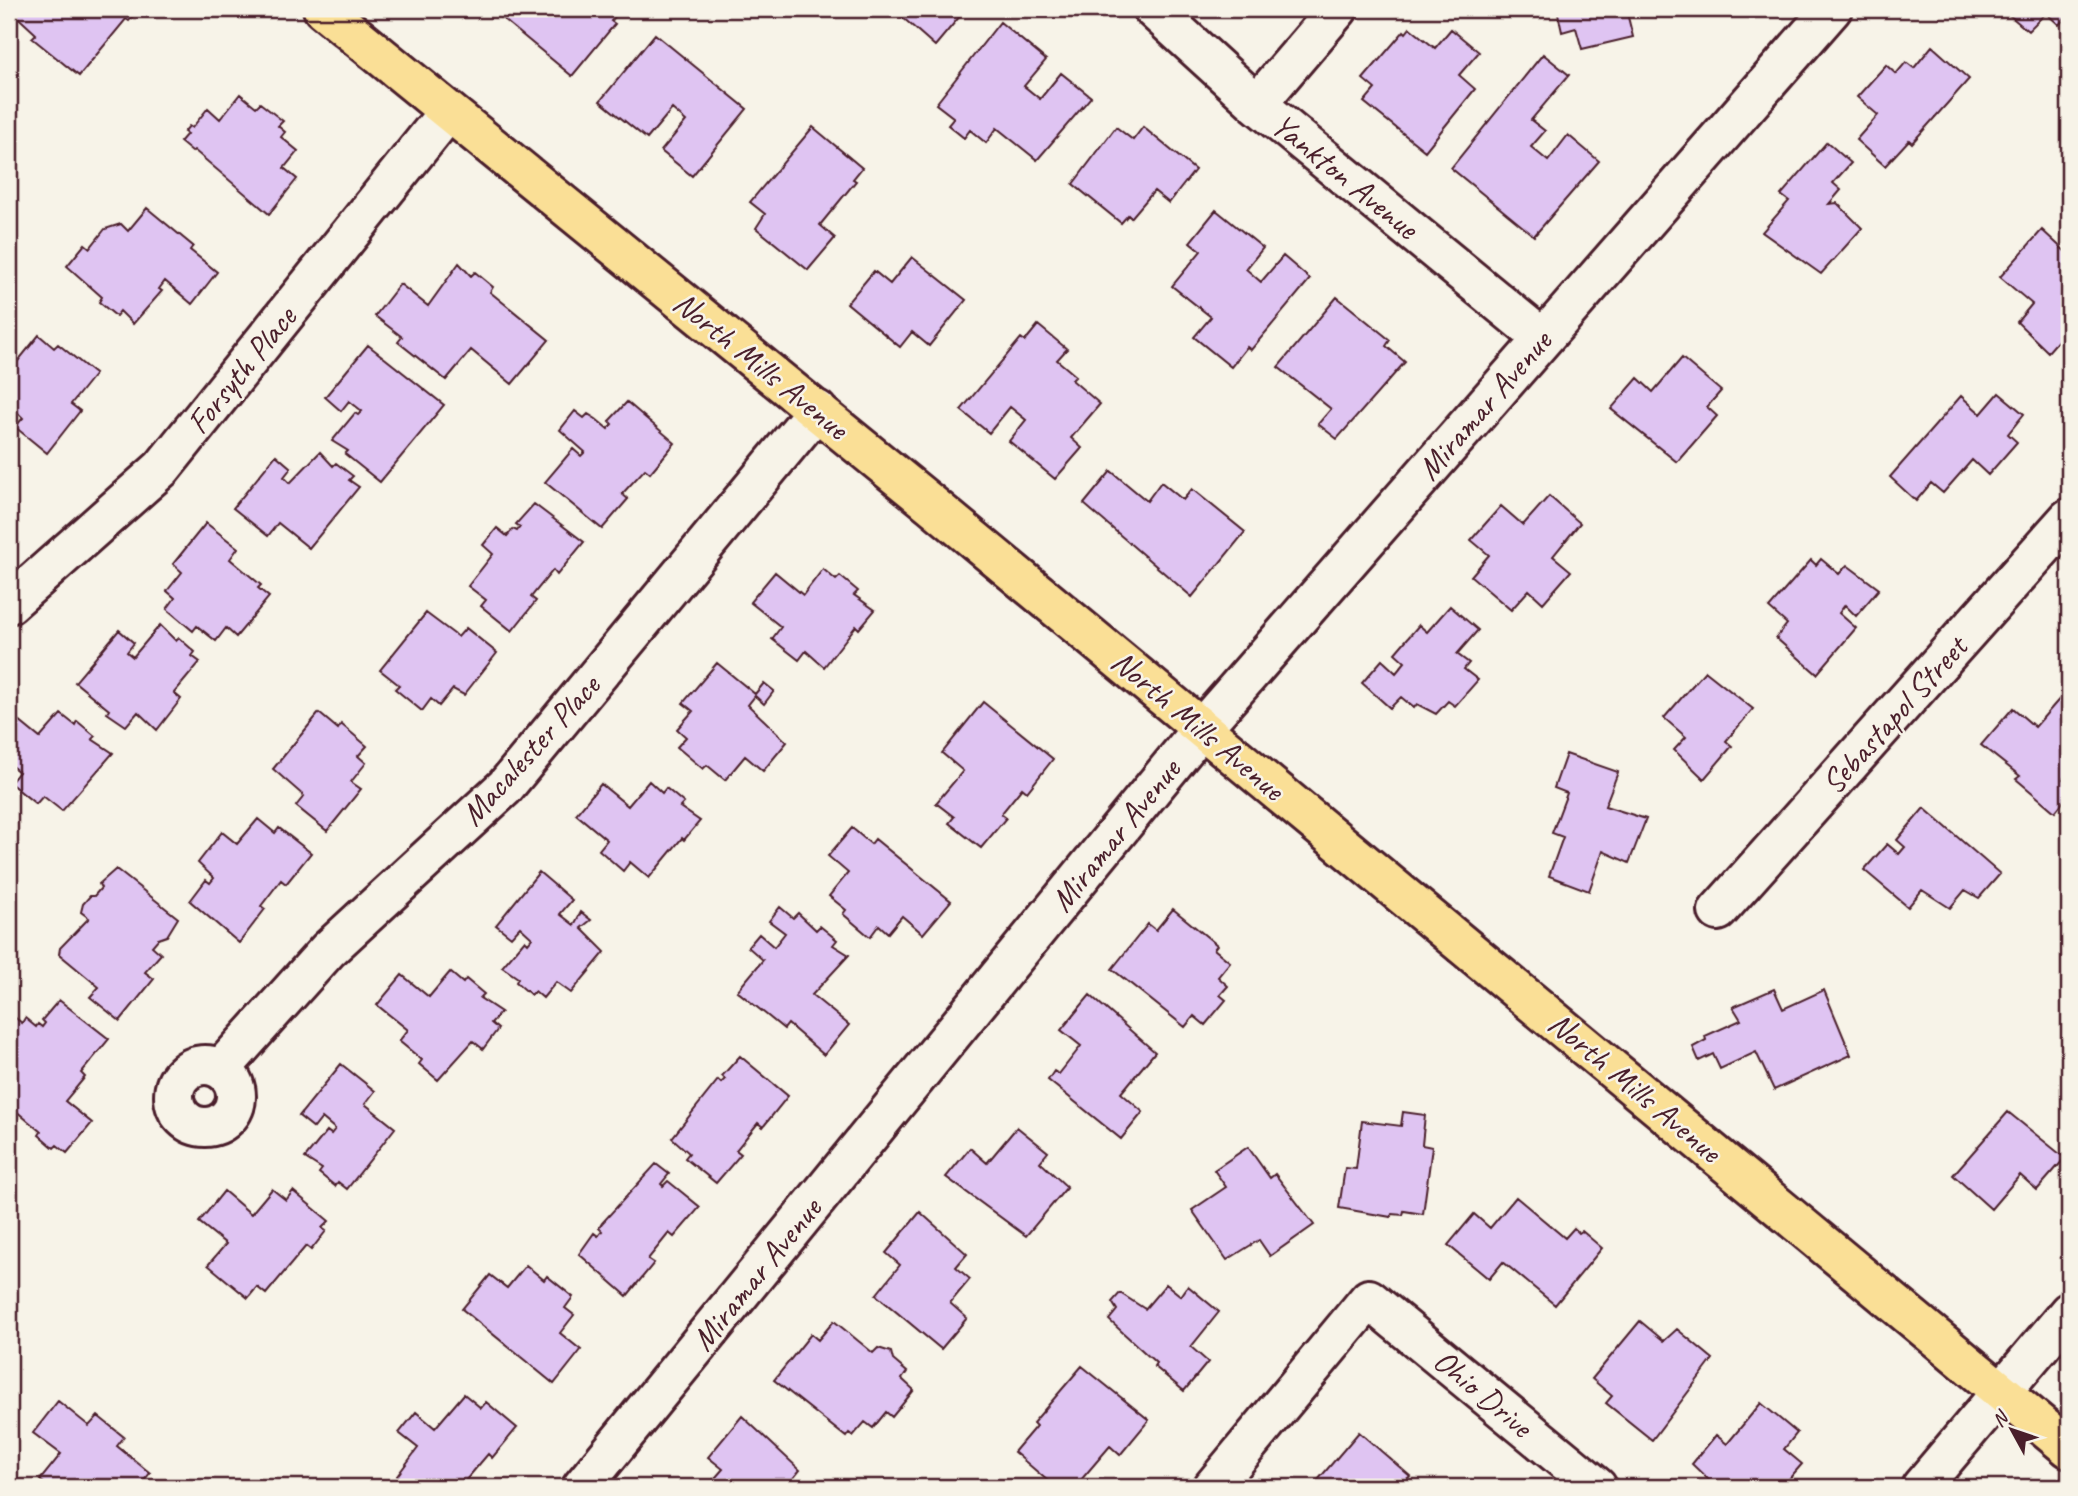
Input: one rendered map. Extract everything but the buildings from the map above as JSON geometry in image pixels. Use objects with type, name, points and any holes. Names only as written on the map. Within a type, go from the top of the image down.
[{"type":"main road","name":"North Mills Avenue","points":[[323,9],[817,410],[2069,1448]]},
{"type":"street","name":"Yankton Avenue","points":[[1153,9],[1257,104],[1542,338]]},
{"type":"street","points":[[1257,104],[1338,9]]},
{"type":"street","name":"Miramar Avenue","points":[[582,1487],[1202,728],[1832,9]]},
{"type":"street","name":"Forsyth Place","points":[[9,604],[162,468],[448,112]]},
{"type":"street","name":"Macalester Place","points":[[221,1069],[328,950],[505,788],[817,410]]},
{"type":"street","name":"Sebastapol Street","points":[[1718,911],[2064,535]]},
{"type":"street","name":"Ohio Drive","points":[[1213,1487],[1369,1299],[1597,1487]]},
{"type":"street","points":[[1921,1487],[2069,1312]]}]
